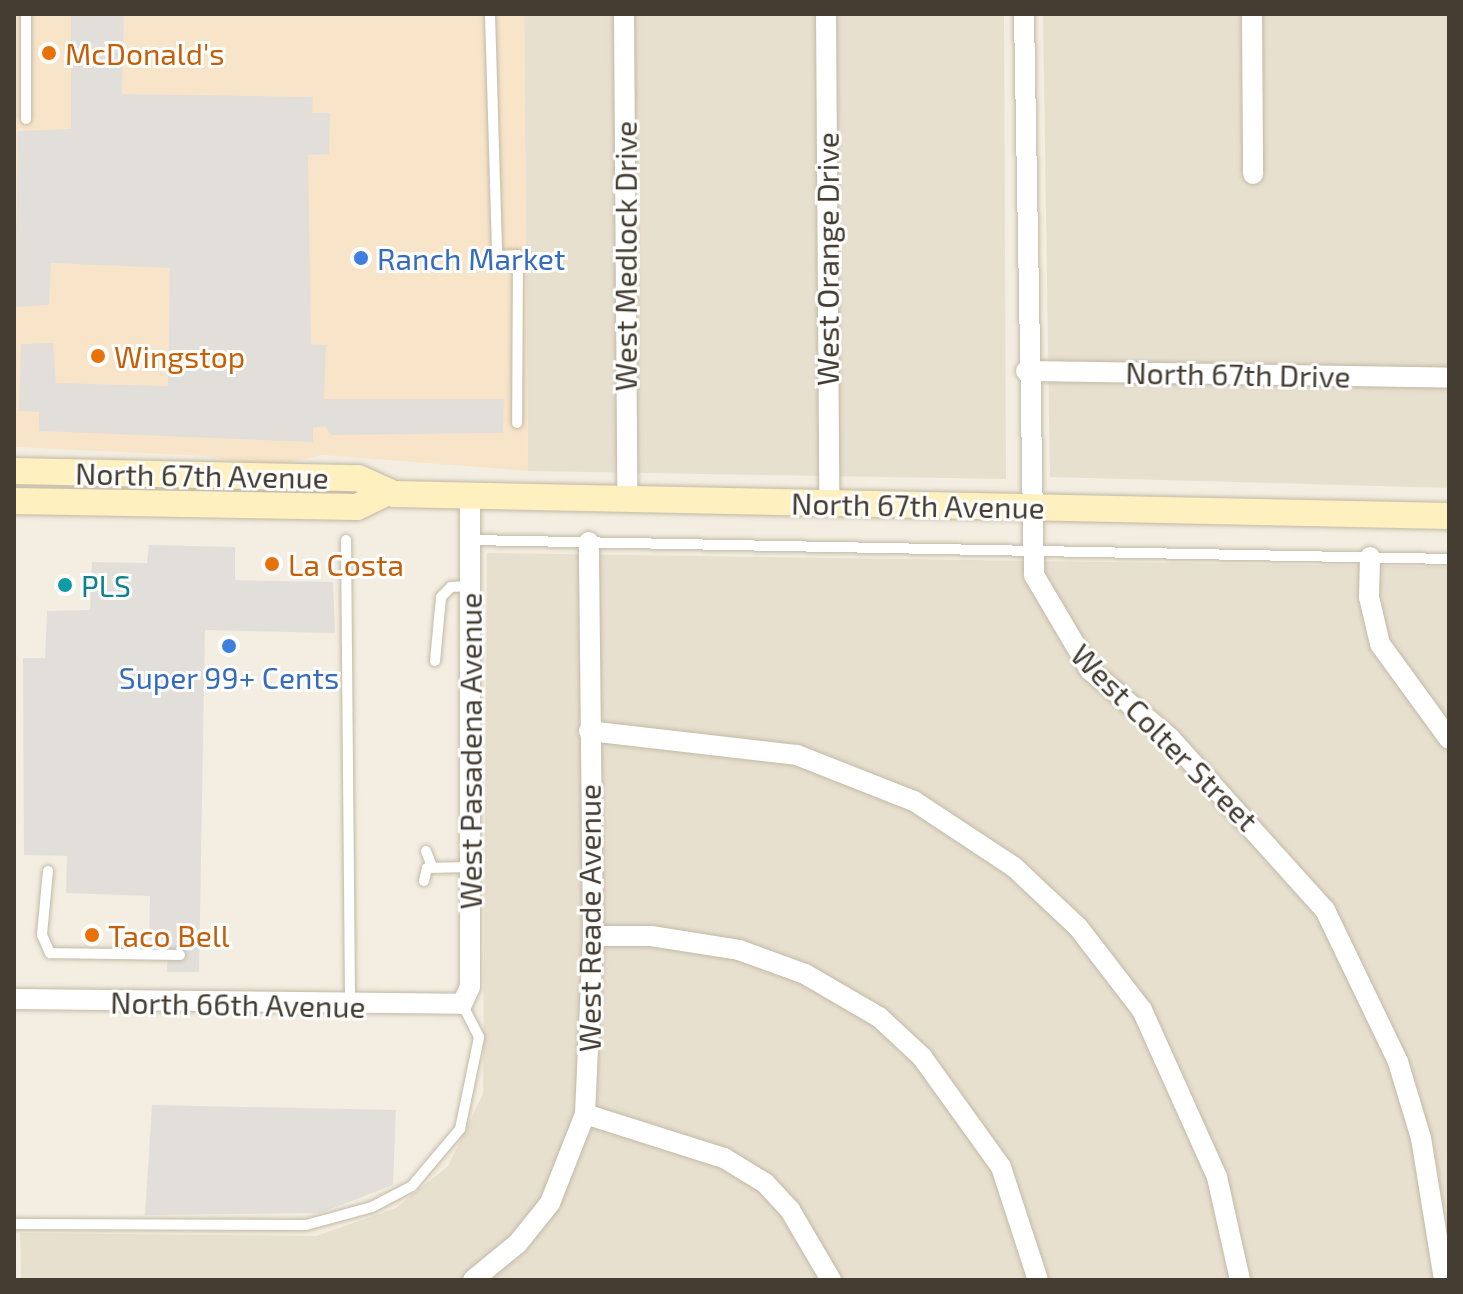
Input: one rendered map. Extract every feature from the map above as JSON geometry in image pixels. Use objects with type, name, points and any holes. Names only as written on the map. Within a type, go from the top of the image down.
[{"type":"main road","name":"North 67th Avenue","points":[[14,471],[358,478],[386,493],[1449,516]]},
{"type":"main road","name":"North 67th Avenue","points":[[14,501],[357,507],[386,493]]},
{"type":"street","name":"West Medlock Drive","points":[[624,14],[627,498]]},
{"type":"street","name":"West Orange Drive","points":[[826,14],[829,504]]},
{"type":"street","name":"West Colter Street","points":[[1024,14],[1029,550],[1057,625],[1090,670],[1171,739],[1325,910],[1398,1062],[1421,1138],[1444,1280]]},
{"type":"street","points":[[1252,14],[1253,174]]},
{"type":"street","name":"North 67th Drive","points":[[1026,371],[1449,378]]},
{"type":"street","name":"West Pasadena Avenue","points":[[462,1004],[470,987],[470,495]]},
{"type":"street","name":"West Reade Avenue","points":[[473,1280],[500,1273],[550,1203],[585,1114],[593,936],[589,542]]},
{"type":"street","points":[[1370,557],[1373,621],[1390,667],[1449,739]]},
{"type":"street","points":[[589,731],[797,755],[914,801],[1014,867],[1078,927],[1142,1010],[1213,1165],[1240,1280]]},
{"type":"street","points":[[593,936],[665,937],[739,950],[805,974],[879,1017],[922,1057],[1001,1167],[1038,1280]]},
{"type":"street","name":"North 66th Avenue","points":[[14,999],[350,1007],[462,1004]]},
{"type":"street","points":[[585,1114],[724,1158],[765,1183],[790,1210],[831,1280]]},
{"type":"lane","points":[[26,14],[26,119]]},
{"type":"lane","points":[[490,14],[497,256],[518,255],[517,423]]},
{"type":"lane","points":[[346,540],[350,1007]]},
{"type":"lane","points":[[470,540],[1449,559]]},
{"type":"lane","points":[[435,661],[441,597],[451,587],[470,586]]},
{"type":"lane","points":[[426,851],[432,867]]},
{"type":"lane","points":[[432,867],[470,867]]},
{"type":"lane","points":[[424,881],[432,867]]},
{"type":"lane","points":[[48,871],[42,935],[50,953],[180,955]]},
{"type":"lane","points":[[14,1224],[306,1225],[372,1207],[412,1186],[460,1129],[479,1037],[462,1004]]},
{"type":"shaded area","points":[[14,14],[524,14],[528,471],[322,455],[271,467],[205,456],[14,447]]},
{"type":"shaded area","points":[[71,14],[124,14],[122,94],[313,97],[312,113],[330,113],[329,154],[308,155],[311,344],[326,345],[324,399],[504,399],[503,433],[331,435],[325,426],[313,428],[313,442],[39,431],[39,412],[19,411],[21,344],[53,343],[56,383],[168,386],[170,268],[51,263],[49,305],[15,307],[18,131],[71,129]]},
{"type":"shaded area","points":[[524,14],[1004,14],[1006,479],[528,471]]},
{"type":"shaded area","points":[[1043,14],[1449,14],[1449,488],[1050,477]]},
{"type":"shaded area","points":[[149,545],[235,547],[235,580],[333,582],[335,633],[205,630],[199,972],[167,972],[168,940],[149,940],[150,896],[66,893],[67,856],[24,855],[23,658],[45,658],[47,611],[90,610],[92,562],[147,563]]},
{"type":"shaded area","points":[[487,553],[1449,567],[1449,1280],[21,1280],[20,1233],[316,1236],[396,1208],[448,1166],[483,1094]]},
{"type":"shaded area","points":[[152,1105],[396,1110],[393,1185],[320,1213],[145,1215]]},
{"type":"place","name":"McDonald's","points":[[49,53]]},
{"type":"place","name":"Ranch Market","points":[[361,258]]},
{"type":"place","name":"Wingstop","points":[[98,356]]},
{"type":"place","name":"La Costa","points":[[272,564]]},
{"type":"place","name":"PLS","points":[[65,585]]},
{"type":"place","name":"Super 99+ Cents","points":[[229,646]]},
{"type":"place","name":"Taco Bell","points":[[92,935]]}]
